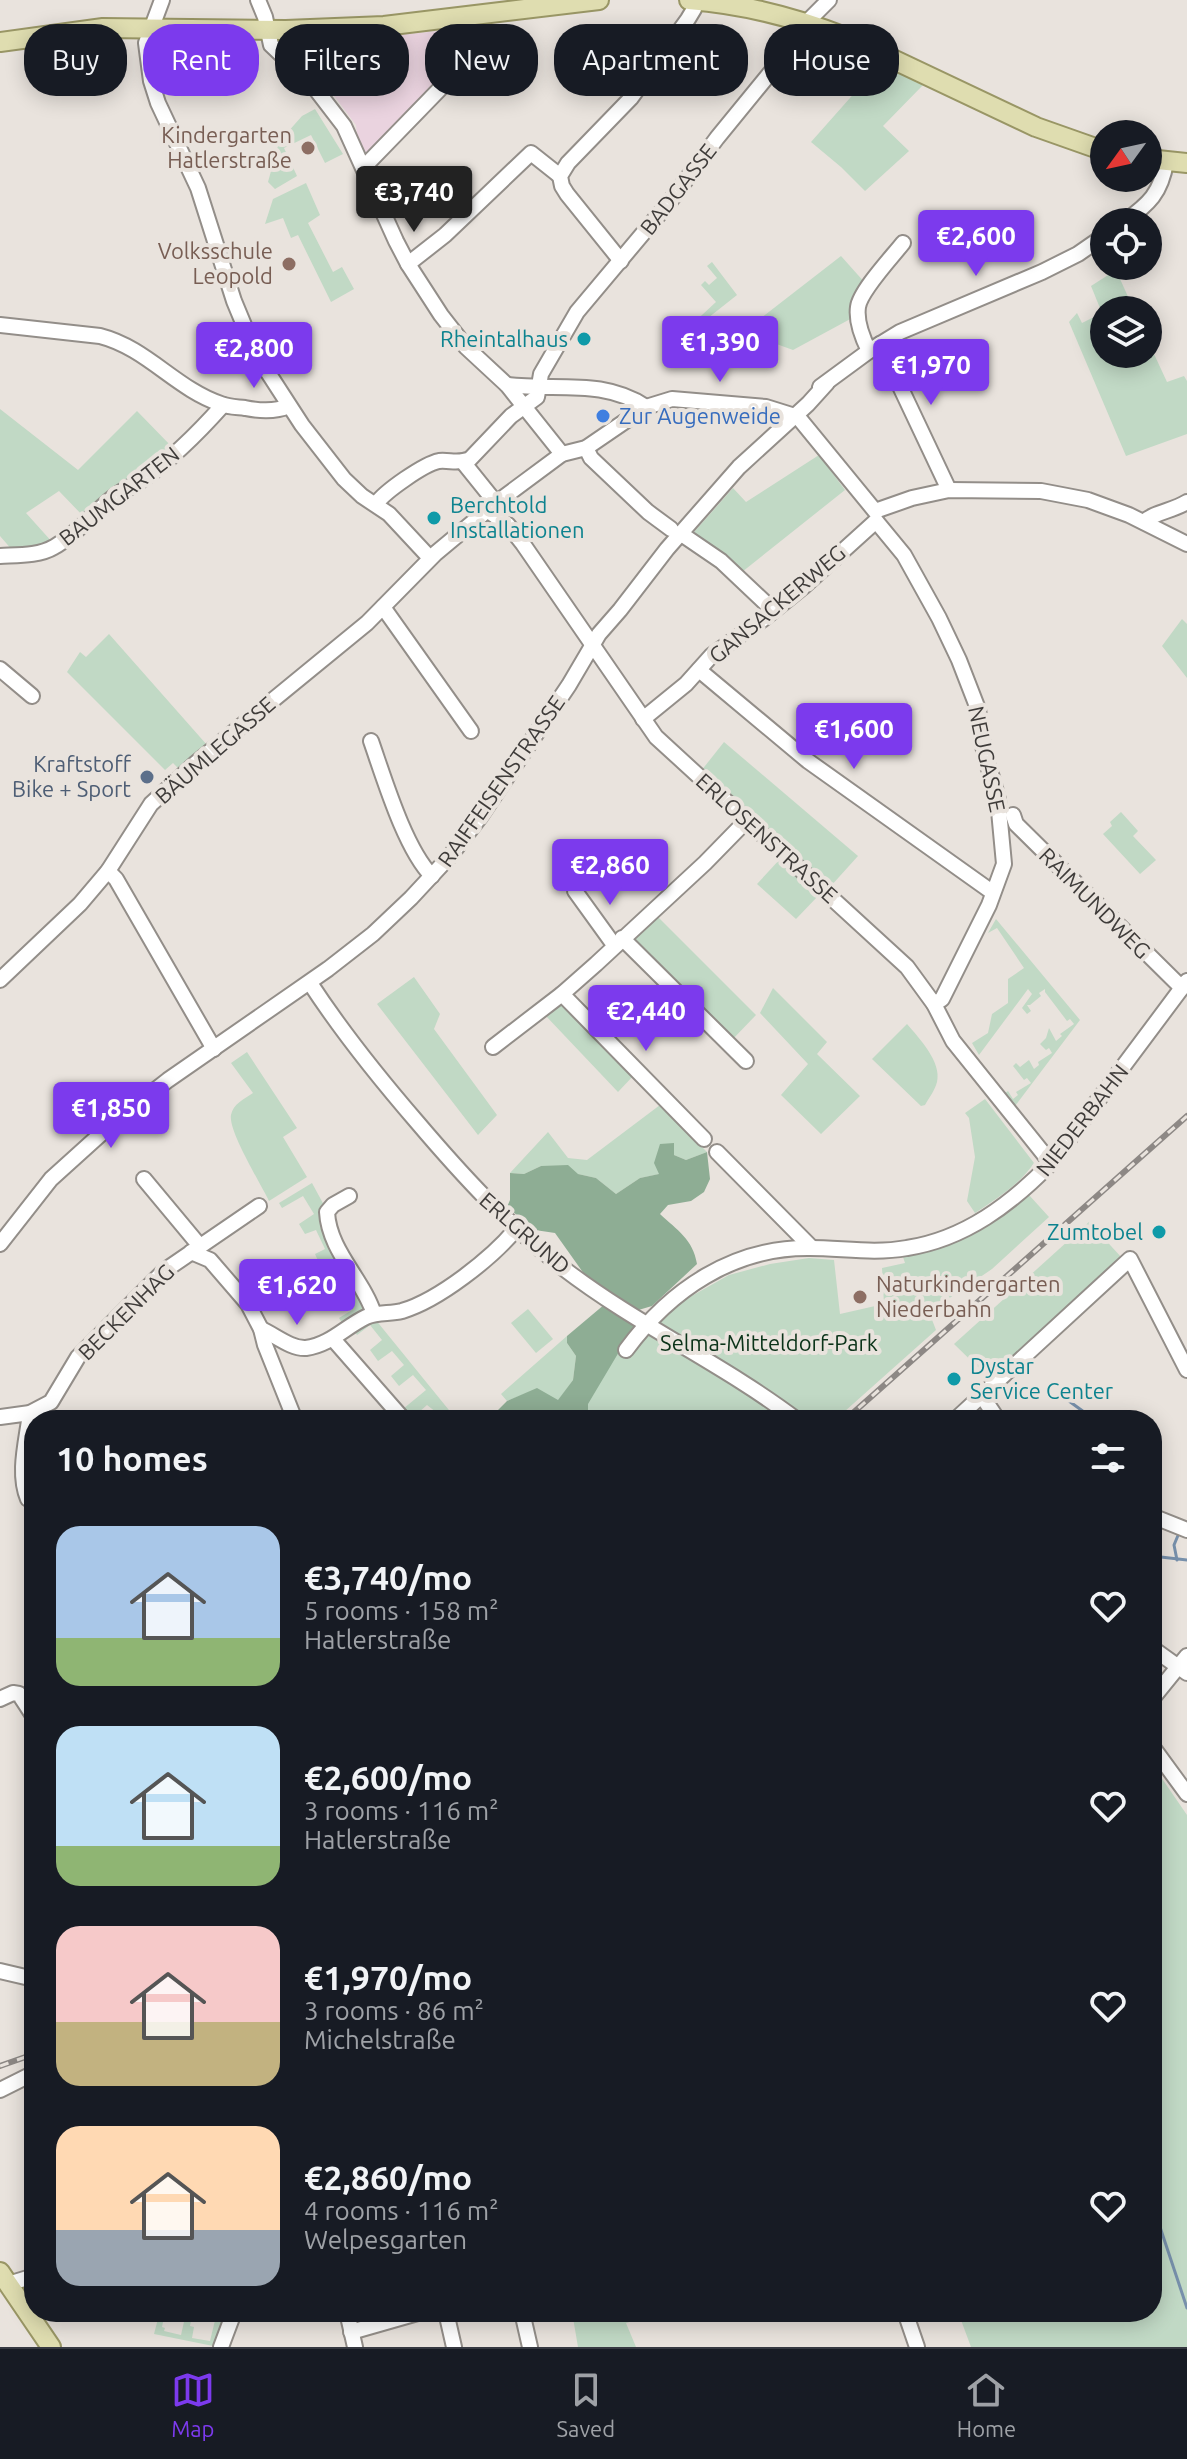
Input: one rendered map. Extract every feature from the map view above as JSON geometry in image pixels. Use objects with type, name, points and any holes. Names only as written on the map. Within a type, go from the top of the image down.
[{"type":"main road","points":[[259,30],[384,26],[494,6],[599,0]]},
{"type":"main road","points":[[692,0],[744,6],[848,38],[1055,135],[1090,146]]},
{"type":"main road","points":[[0,42],[80,31],[143,28]]},
{"type":"main road","points":[[1162,161],[1187,163]]},
{"type":"main road","points":[[4,2278],[24,2307]]},
{"type":"main road","points":[[34,2322],[51,2347]]},
{"type":"street","points":[[152,24],[162,0]]},
{"type":"street","points":[[258,0],[269,41],[311,83],[344,126],[408,264],[441,315],[466,347],[507,385],[562,454]]},
{"type":"street","points":[[560,176],[568,163],[631,98],[688,19],[694,9],[692,0]]},
{"type":"street","name":"BADGASSE","points":[[463,462],[476,453],[511,416],[537,397],[541,374],[577,312],[793,45],[806,23],[829,0]]},
{"type":"street","points":[[156,96],[198,188],[234,301],[256,354],[289,406],[351,487],[389,514],[430,558]]},
{"type":"street","points":[[364,167],[433,96]]},
{"type":"street","points":[[408,264],[445,235],[531,153],[560,176],[567,194],[621,261]]},
{"type":"street","points":[[1142,208],[1157,192]]},
{"type":"street","points":[[903,243],[867,287],[858,307],[862,335],[874,348],[949,490]]},
{"type":"street","name":"RAIFFEISENSTRASSE","points":[[0,1244],[38,1194],[68,1163],[156,1089],[310,983],[377,930],[432,876],[480,817],[569,685],[588,666],[595,648],[675,531],[757,448],[777,433],[791,415],[874,348],[928,319],[1047,270],[1090,246]]},
{"type":"street","points":[[0,325],[117,340],[135,349],[203,397],[223,405],[266,410],[289,406]]},
{"type":"street","points":[[507,385],[618,392],[646,407],[672,399],[747,405],[791,415]]},
{"type":"street","name":"BAUMGARTEN","points":[[0,556],[37,553],[52,548],[70,536],[116,495],[142,480],[200,431],[223,405]]},
{"type":"street","name":"BÄUMLEGASSE","points":[[0,980],[45,939],[108,871],[155,800],[196,763],[383,607],[430,558],[491,506],[562,454],[586,448],[646,407]]},
{"type":"street","name":"NEUGASSE","points":[[791,415],[804,423],[904,555],[934,608],[978,709],[985,758],[998,800],[1004,864],[989,905],[942,999],[934,1004]]},
{"type":"street","points":[[586,448],[591,458],[648,512],[721,561],[773,610]]},
{"type":"street","points":[[376,504],[430,464],[463,462]]},
{"type":"street","name":"ERLOSENSTRASSE","points":[[463,462],[643,719],[669,750],[907,967],[934,1004],[953,1041],[1051,1163]]},
{"type":"street","points":[[876,516],[912,498],[949,490],[1041,491],[1088,500],[1144,522],[1187,544]]},
{"type":"street","points":[[1144,522],[1151,515],[1168,512],[1187,502]]},
{"type":"street","name":"GANSACKERWEG","points":[[643,719],[686,684],[712,655],[803,587],[876,516]]},
{"type":"street","points":[[383,607],[471,731]]},
{"type":"street","points":[[0,669],[32,696]]},
{"type":"street","points":[[699,670],[808,761],[992,892]]},
{"type":"street","name":"RAIFFEISENSTRASSE","points":[[371,741],[398,816],[424,867],[432,876]]},
{"type":"street","name":"RAIMUNDWEG","points":[[1013,815],[1016,824],[1184,985]]},
{"type":"street","points":[[493,1047],[562,994],[705,863],[748,819]]},
{"type":"street","points":[[108,871],[116,879],[214,1049]]},
{"type":"street","points":[[575,891],[618,941],[746,1061]]},
{"type":"street","name":"ERLGRUND","points":[[310,983],[401,1104],[480,1194],[516,1229],[564,1268],[783,1410]]},
{"type":"street","name":"NIEDERBAHN","points":[[626,1350],[646,1323],[693,1281],[723,1266],[766,1252],[812,1248],[877,1251],[907,1248],[940,1240],[999,1210],[1032,1184],[1051,1163],[1184,985]]},
{"type":"street","points":[[562,994],[704,1139]]},
{"type":"street","points":[[717,1152],[812,1248]]},
{"type":"street","points":[[144,1179],[195,1249],[226,1276],[248,1304],[261,1329],[291,1410]]},
{"type":"street","points":[[349,1196],[327,1212],[327,1223],[374,1314]]},
{"type":"street","name":"BECKENHAG","points":[[36,1410],[51,1402],[78,1357],[164,1271],[259,1206]]},
{"type":"street","points":[[261,1329],[295,1347],[307,1348],[333,1339],[365,1318],[401,1311],[436,1293],[499,1249],[516,1229]]},
{"type":"street","points":[[966,1410],[1130,1259],[1187,1370]]},
{"type":"street","points":[[333,1339],[395,1410]]},
{"type":"street","points":[[982,1396],[991,1410]]},
{"type":"street","points":[[0,1417],[24,1414]]},
{"type":"street","points":[[24,1460],[24,1490]]},
{"type":"street","points":[[1162,1520],[1187,1530]]},
{"type":"street","points":[[1162,1653],[1184,1665],[1162,1688]]},
{"type":"street","points":[[0,1699],[13,1693],[19,1694],[24,1702]]},
{"type":"street","points":[[1162,1760],[1187,1794]]},
{"type":"street","points":[[0,1971],[24,1977]]},
{"type":"street","points":[[0,2090],[24,2078]]},
{"type":"street","points":[[4,2278],[24,2277]]},
{"type":"street","points":[[221,2347],[230,2322]]},
{"type":"street","points":[[353,2340],[397,2322]]},
{"type":"street","points":[[448,2322],[454,2347]]},
{"type":"street","points":[[524,2322],[530,2347]]},
{"type":"street","points":[[908,2322],[917,2347]]},
{"type":"shaded area","points":[[425,32],[425,95],[369,158],[357,136],[356,125],[334,96],[409,96],[409,34]]},
{"type":"green space","points":[[899,72],[923,85],[883,126],[909,151],[865,191],[811,142],[852,96],[899,96]]},
{"type":"green space","name":"Kindergarten Hatlerstraße","points":[[315,109],[343,154],[325,163],[311,135],[284,148],[297,176],[275,189],[268,182],[279,142],[302,116]]},
{"type":"green space","points":[[306,183],[320,215],[308,223],[333,272],[342,267],[354,289],[331,302],[298,235],[291,238],[283,218],[265,224],[273,199]]},
{"type":"green space","points":[[841,256],[866,284],[854,317],[793,350],[743,332]]},
{"type":"green space","points":[[712,262],[737,295],[670,348],[663,327],[675,340],[716,302],[701,285],[705,281],[709,285],[717,278],[707,266]]},
{"type":"green space","points":[[1100,280],[1120,280],[1128,296],[1095,296],[1091,286]]},
{"type":"green space","points":[[1077,313],[1082,323],[1090,319],[1090,368],[1161,368],[1167,382],[1184,376],[1187,381],[1187,434],[1126,456],[1069,322]]},
{"type":"green space","points":[[0,409],[78,470],[137,411],[173,448],[85,518],[59,491],[26,513],[53,543],[13,551],[0,536]]},
{"type":"green space","points":[[819,455],[845,490],[742,572],[694,532],[733,488],[746,502]]},
{"type":"green space","points":[[1182,619],[1187,624],[1187,678],[1162,646]]},
{"type":"green space","points":[[109,634],[207,745],[179,769],[173,763],[165,770],[67,672],[80,652],[86,657]]},
{"type":"green space","points":[[724,742],[858,856],[830,887],[701,771]]},
{"type":"green space","points":[[1121,812],[1138,831],[1133,836],[1156,860],[1140,874],[1103,834]]},
{"type":"green space","points":[[781,858],[820,894],[796,919],[757,884]]},
{"type":"green space","points":[[655,914],[756,1015],[730,1042],[631,943],[632,934]]},
{"type":"green space","points":[[996,919],[1080,1020],[1015,1106],[1004,1094],[1008,1091],[1013,1099],[1018,1095],[1016,1092],[1031,1083],[1027,1078],[1024,1080],[1013,1066],[1016,1063],[1020,1067],[1029,1060],[1034,1069],[1038,1062],[1052,1053],[1040,1044],[1049,1028],[1056,1041],[1074,1024],[1070,1019],[1067,1021],[1045,989],[1039,993],[1041,996],[1027,1005],[1031,1011],[1027,1014],[1022,1008],[1032,994],[1028,989],[979,1055],[972,1043],[988,1033],[992,1014],[1008,1003],[1008,979],[1024,968],[997,928],[988,933]]},
{"type":"green space","points":[[414,977],[440,1014],[434,1029],[497,1115],[478,1135],[377,1004]]},
{"type":"green space","points":[[773,988],[827,1042],[817,1054],[860,1096],[821,1134],[781,1095],[808,1064],[760,1013]]},
{"type":"green space","points":[[562,1000],[634,1075],[618,1092],[545,1015]]},
{"type":"green space","points":[[907,1024],[928,1051],[938,1074],[933,1091],[925,1105],[921,1106],[872,1059]]},
{"type":"green space","points":[[247,1052],[297,1128],[283,1137],[307,1177],[269,1201],[231,1123],[234,1108],[253,1093],[231,1063]]},
{"type":"green space","points":[[985,1099],[1034,1163],[1014,1185],[975,1213],[967,1201],[975,1157],[969,1118],[965,1113]]},
{"type":"green space","points":[[660,1105],[707,1152],[686,1160],[674,1155],[660,1174],[640,1178],[616,1194],[596,1178],[541,1166],[524,1174],[510,1173],[548,1132],[568,1158],[587,1160]]},
{"type":"green space","points":[[674,1143],[674,1155],[686,1160],[707,1152],[710,1179],[704,1192],[691,1201],[668,1205],[660,1214],[688,1241],[697,1264],[652,1306],[635,1311],[587,1278],[555,1233],[535,1230],[507,1207],[510,1173],[524,1174],[541,1166],[568,1165],[578,1174],[596,1178],[616,1194],[640,1178],[659,1174],[654,1163],[660,1144]]},
{"type":"green space","points":[[312,1183],[369,1310],[344,1326],[339,1318],[352,1310],[343,1293],[330,1299],[324,1288],[339,1279],[330,1260],[320,1265],[315,1254],[325,1249],[316,1230],[305,1234],[299,1224],[314,1214],[303,1196],[282,1208],[279,1203]]},
{"type":"green space","name":"Selma-Mitteldorf-Park","points":[[1029,1195],[1049,1217],[992,1269],[929,1312],[936,1330],[846,1410],[552,1410],[561,1403],[577,1380],[606,1311],[645,1336],[672,1307],[729,1275],[809,1258],[834,1260],[840,1314],[884,1304],[882,1268],[905,1263],[903,1257],[974,1233],[1002,1217]]},
{"type":"green space","points":[[1089,1222],[1122,1258],[991,1380],[954,1344]]},
{"type":"green space","points":[[605,1304],[635,1325],[588,1404],[588,1410],[498,1410],[507,1401],[537,1388],[558,1400],[573,1380],[576,1356],[567,1343],[567,1336]]},
{"type":"green space","points":[[528,1309],[553,1339],[536,1353],[511,1323]]},
{"type":"green space","points":[[375,1319],[449,1410],[433,1410],[427,1405],[421,1410],[404,1410],[426,1390],[413,1375],[399,1386],[391,1376],[404,1365],[392,1351],[378,1361],[370,1350],[382,1340],[370,1325],[357,1335],[353,1329]]},
{"type":"green space","points":[[567,1336],[567,1343],[576,1356],[573,1380],[558,1401],[537,1389],[507,1401],[501,1394]]},
{"type":"green space","points":[[1162,1779],[1187,1815],[1187,2347],[971,2347],[962,2322],[1162,2322]]},
{"type":"green space","points":[[157,2322],[163,2322],[164,2331],[181,2335],[184,2322],[191,2322],[190,2326],[194,2327],[192,2338],[210,2341],[215,2322],[227,2322],[218,2347],[154,2334]]},
{"type":"green space","points":[[574,2322],[630,2322],[626,2323],[636,2347],[578,2347]]},
{"type":"waterway","points":[[1062,1396],[1081,1410]]},
{"type":"waterway","points":[[1177,1560],[1174,1545],[1179,1533]]},
{"type":"waterway","points":[[1162,1557],[1187,1560]]},
{"type":"waterway","points":[[1162,2233],[1187,2308]]},
{"type":"railway","points":[[856,1410],[1187,1116]]},
{"type":"railway","points":[[0,2066],[24,2058]]},
{"type":"place","name":"Kindergarten Hatlerstraße","points":[[308,148]]},
{"type":"place","name":"Volksschule Leopold","points":[[289,264]]},
{"type":"place","name":"Rheintalhaus","points":[[584,339]]},
{"type":"place","name":"Zur Augenweide","points":[[603,416]]},
{"type":"place","name":"Berchtold Installationen","points":[[434,518]]},
{"type":"place","name":"Kraftstoff Bike + Sport","points":[[147,777]]},
{"type":"place","name":"Zumtobel","points":[[1159,1232]]},
{"type":"place","name":"Naturkindergarten Niederbahn","points":[[860,1297]]},
{"type":"place","name":"Dystar Service Center","points":[[954,1379]]}]
